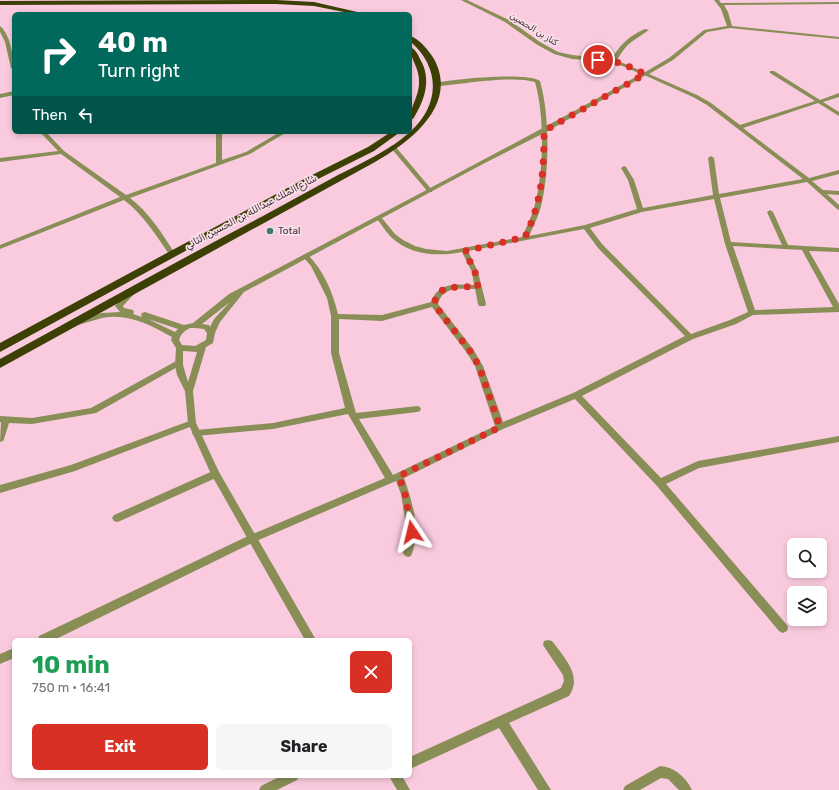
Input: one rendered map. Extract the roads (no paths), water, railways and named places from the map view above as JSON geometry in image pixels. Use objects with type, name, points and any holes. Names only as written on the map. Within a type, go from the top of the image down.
[{"type":"highway","points":[[0,3],[276,2],[314,4],[353,12]]},
{"type":"highway","points":[[0,6],[256,5],[303,7],[331,12]]},
{"type":"highway","name":"شارع الملك عبدالله بن الحسين الثاني","points":[[412,40],[422,49],[433,64],[438,84],[435,99],[423,120],[412,131]]},
{"type":"highway","points":[[412,51],[424,74],[422,94],[412,113]]},
{"type":"highway","name":"شارع الملك عبدالله بن الحسين الثاني","points":[[0,348],[309,180],[371,149],[393,134]]},
{"type":"highway","name":"شارع الملك عبدالله بن الحسين الثاني","points":[[0,364],[394,147],[409,134]]},
{"type":"highway","points":[[217,231],[224,232],[226,239]]},
{"type":"street","points":[[716,0],[722,4],[839,3]]},
{"type":"street","name":"كناز بن الحصين","points":[[466,1],[507,21],[538,43],[556,53],[578,58],[614,61],[699,98],[740,127],[808,180],[839,208]]},
{"type":"street","points":[[722,4],[730,28]]},
{"type":"street","points":[[0,26],[7,42],[12,61]]},
{"type":"street","points":[[310,638],[251,539],[215,474],[196,433],[192,423],[188,391],[180,373],[178,363],[180,348],[175,340],[176,336],[184,328],[195,325],[207,317],[224,301],[544,131],[645,74],[671,58],[706,31],[730,28],[839,38]]},
{"type":"street","points":[[614,61],[616,54],[627,43],[647,30]]},
{"type":"street","points":[[7,42],[12,42]]},
{"type":"street","points":[[772,72],[817,102],[839,114]]},
{"type":"street","points":[[438,84],[517,79],[535,80],[539,84],[544,118],[544,152],[539,201],[535,215],[525,237]]},
{"type":"street","points":[[0,96],[12,93]]},
{"type":"street","points":[[740,127],[839,96]]},
{"type":"street","points":[[45,134],[62,152],[135,205],[147,218],[173,255]]},
{"type":"street","points":[[219,134],[219,163]]},
{"type":"street","points":[[0,247],[124,198],[248,153],[281,134]]},
{"type":"street","points":[[394,147],[430,191]]},
{"type":"street","points":[[0,160],[62,152]]},
{"type":"street","points":[[712,158],[715,196],[728,244],[752,313]]},
{"type":"street","points":[[624,168],[631,180],[640,210]]},
{"type":"street","points":[[379,218],[394,236],[405,244],[419,250],[448,253],[465,251],[525,237],[586,227],[640,210],[808,180],[839,172]]},
{"type":"street","points":[[821,192],[839,192]]},
{"type":"street","points":[[770,212],[786,247]]},
{"type":"street","points":[[586,227],[591,236],[605,251],[690,337]]},
{"type":"street","points":[[728,244],[839,250]]},
{"type":"street","points":[[47,638],[251,539],[395,478],[500,427],[576,395],[690,337],[733,322],[752,313],[839,309],[805,249]]},
{"type":"street","points":[[465,251],[475,272],[482,304]]},
{"type":"street","points":[[306,257],[314,265],[326,286],[335,316],[335,353],[352,413],[405,494],[412,532],[408,553]]},
{"type":"street","points":[[434,304],[438,294],[443,290],[478,287]]},
{"type":"street","points":[[134,289],[119,306],[122,310],[184,328]]},
{"type":"street","points":[[180,348],[190,350],[202,347],[210,341],[211,333],[217,321],[242,292]]},
{"type":"street","points":[[335,316],[382,318],[434,304]]},
{"type":"street","points":[[434,304],[470,351],[479,366],[500,427]]},
{"type":"street","points":[[75,322],[107,315],[141,316],[176,336]]},
{"type":"street","points":[[195,325],[206,327],[211,333]]},
{"type":"street","points":[[188,391],[202,347]]},
{"type":"street","points":[[0,439],[3,420],[32,421],[93,411],[178,363]]},
{"type":"street","points":[[576,395],[660,483],[783,628]]},
{"type":"street","points":[[196,433],[255,429],[352,413],[417,409]]},
{"type":"street","points":[[0,489],[72,468],[192,423]]},
{"type":"street","points":[[660,483],[698,466],[839,439]]},
{"type":"street","points":[[117,518],[215,474]]},
{"type":"street","points":[[412,762],[502,722],[569,689],[568,674],[548,644]]},
{"type":"street","points":[[0,659],[12,655]]},
{"type":"street","points":[[502,722],[545,790]]},
{"type":"street","points":[[629,790],[660,772],[666,772],[672,774],[686,790]]},
{"type":"street","points":[[265,790],[289,778]]},
{"type":"street","points":[[396,778],[404,790]]},
{"type":"place","name":"Total","points":[[270,231]]}]
